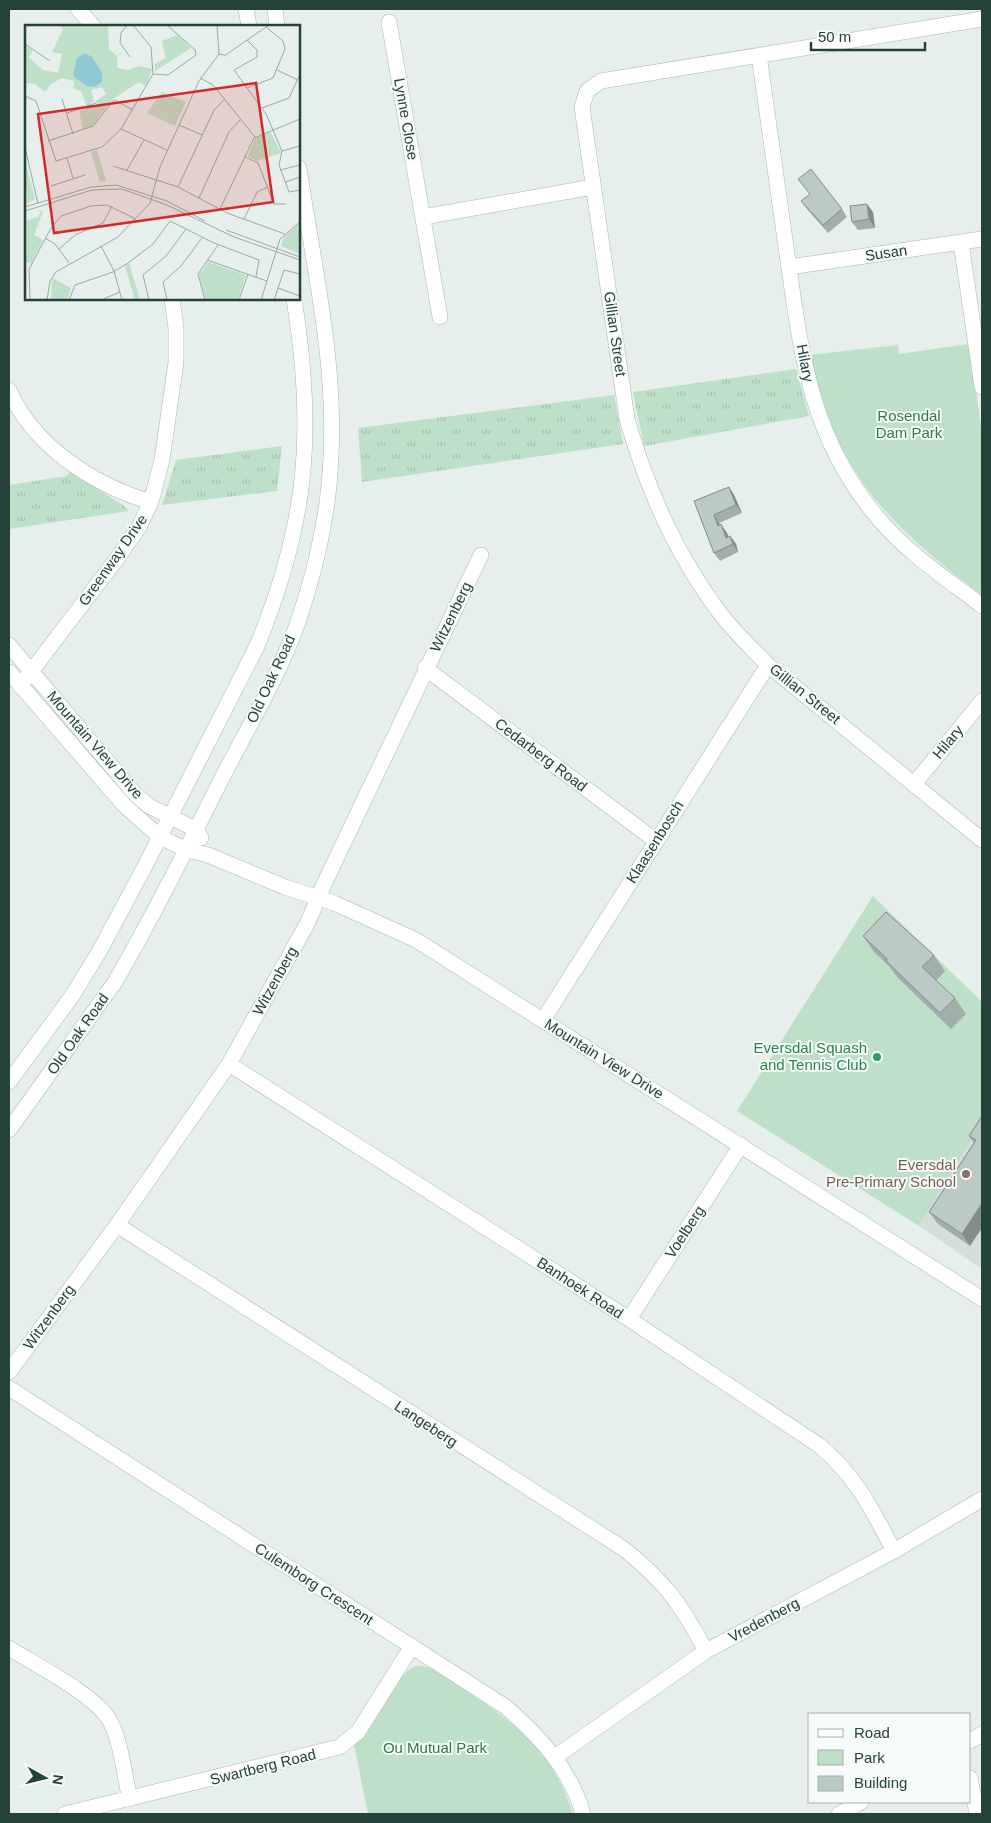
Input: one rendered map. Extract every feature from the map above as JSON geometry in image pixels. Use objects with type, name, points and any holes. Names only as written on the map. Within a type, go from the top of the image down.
[{"type":"street","points":[[78,9],[92,25]]},
{"type":"street","points":[[246,9],[249,25]]},
{"type":"street","points":[[274,9],[277,25]]},
{"type":"street","name":"Gillian Street","points":[[982,19],[607,80],[593,85],[587,91],[582,107],[627,420],[640,463],[677,542],[710,600],[742,639],[768,665],[982,840]]},
{"type":"street","name":"Lynne Close","points":[[389,22],[440,316]]},
{"type":"street","name":"Hilary","points":[[759,55],[802,353],[818,415],[840,463],[865,501],[894,536],[982,606]]},
{"type":"street","name":"Old Oak Road","points":[[9,1130],[115,982],[187,850],[271,682],[297,623],[316,562],[326,510],[332,457],[332,404],[327,352],[300,175]]},
{"type":"street","points":[[423,217],[593,187]]},
{"type":"street","name":"Susan","points":[[789,267],[982,239]]},
{"type":"street","points":[[961,242],[982,387]]},
{"type":"street","name":"Greenway Drive","points":[[20,686],[124,549],[139,527],[151,502],[162,460],[176,362],[176,328],[172,300]]},
{"type":"street","name":"Old Oak Road","points":[[9,1082],[76,989],[118,918],[257,646],[275,602],[291,548],[304,475],[307,416],[303,356],[294,300]]},
{"type":"street","points":[[9,390],[28,422],[62,457],[120,492],[151,502]]},
{"type":"street","name":"Witzenberg","points":[[9,1372],[117,1225],[229,1064],[303,932],[425,668],[480,555]]},
{"type":"street","name":"Mountain View Drive","points":[[9,645],[129,788],[149,806],[197,830]]},
{"type":"street","name":"Klaasenbosch","points":[[543,1020],[768,665]]},
{"type":"street","name":"Cedarberg Road","points":[[425,668],[656,841]]},
{"type":"street","name":"Mountain View Drive","points":[[9,672],[133,814],[160,837],[187,850],[208,855],[285,887],[318,898],[416,940],[982,1299]]},
{"type":"street","name":"Hilary","points":[[914,784],[982,701]]},
{"type":"street","points":[[197,830],[208,855]]},
{"type":"street","name":"Banhoek Road","points":[[229,1064],[629,1319],[820,1446],[843,1466],[861,1490],[894,1551]]},
{"type":"street","name":"Voelberg","points":[[629,1319],[741,1145]]},
{"type":"street","name":"Langeberg","points":[[117,1225],[624,1549],[649,1569],[678,1600],[706,1651]]},
{"type":"street","name":"Culemborg Crescent","points":[[9,1388],[506,1708],[534,1733],[555,1757],[572,1785],[583,1814]]},
{"type":"street","name":"Vredenberg","points":[[555,1757],[706,1651],[894,1551],[982,1499]]},
{"type":"street","name":"Swartberg Road","points":[[65,1814],[339,1747],[358,1732],[412,1646]]},
{"type":"street","points":[[9,1648],[91,1701],[106,1714],[115,1732],[130,1799]]},
{"type":"street","points":[[971,1740],[982,1734]]},
{"type":"street","points":[[971,1783],[977,1814]]},
{"type":"street","points":[[839,1814],[859,1803]]},
{"type":"shaded area","name":"Eversdal Pre-Primary School","points":[[982,1123],[982,1269],[919,1226]]},
{"type":"green space","name":"Rosendal Dam Park","points":[[969,344],[982,434],[982,596],[908,535],[869,491],[852,467],[823,407],[810,355],[898,345],[899,354]]},
{"type":"green space","points":[[796,369],[809,416],[644,446],[633,392]]},
{"type":"green space","points":[[614,395],[623,444],[362,482],[358,428]]},
{"type":"green space","points":[[282,446],[277,491],[162,505],[176,460]]},
{"type":"green space","points":[[70,471],[129,511],[9,529],[9,485],[67,476]]},
{"type":"green space","name":"Eversdal Squash and Tennis Club","points":[[873,896],[982,1002],[982,1123],[919,1226],[737,1111]]},
{"type":"green space","name":"Ou Mutual Park","points":[[415,1666],[427,1667],[444,1675],[497,1712],[529,1739],[554,1772],[565,1792],[573,1814],[368,1814],[354,1745],[369,1726],[392,1690],[407,1671]]},
{"type":"building","points":[[811,169],[842,209],[823,225],[801,201],[810,194],[798,179]]},
{"type":"building","points":[[867,204],[869,219],[852,222],[850,206]]},
{"type":"building","points":[[729,487],[736,505],[714,515],[718,526],[721,524],[726,538],[730,536],[733,544],[714,553],[694,501]]},
{"type":"building","points":[[886,912],[934,955],[922,967],[955,998],[940,1013],[863,936]]},
{"type":"building","points":[[982,1116],[982,1203],[962,1234],[929,1212],[976,1140],[969,1136]]},
{"type":"place","name":"Eversdal Squash and Tennis Club","points":[[877,1057]]},
{"type":"place","name":"Eversdal Pre-Primary School","points":[[966,1174]]}]
